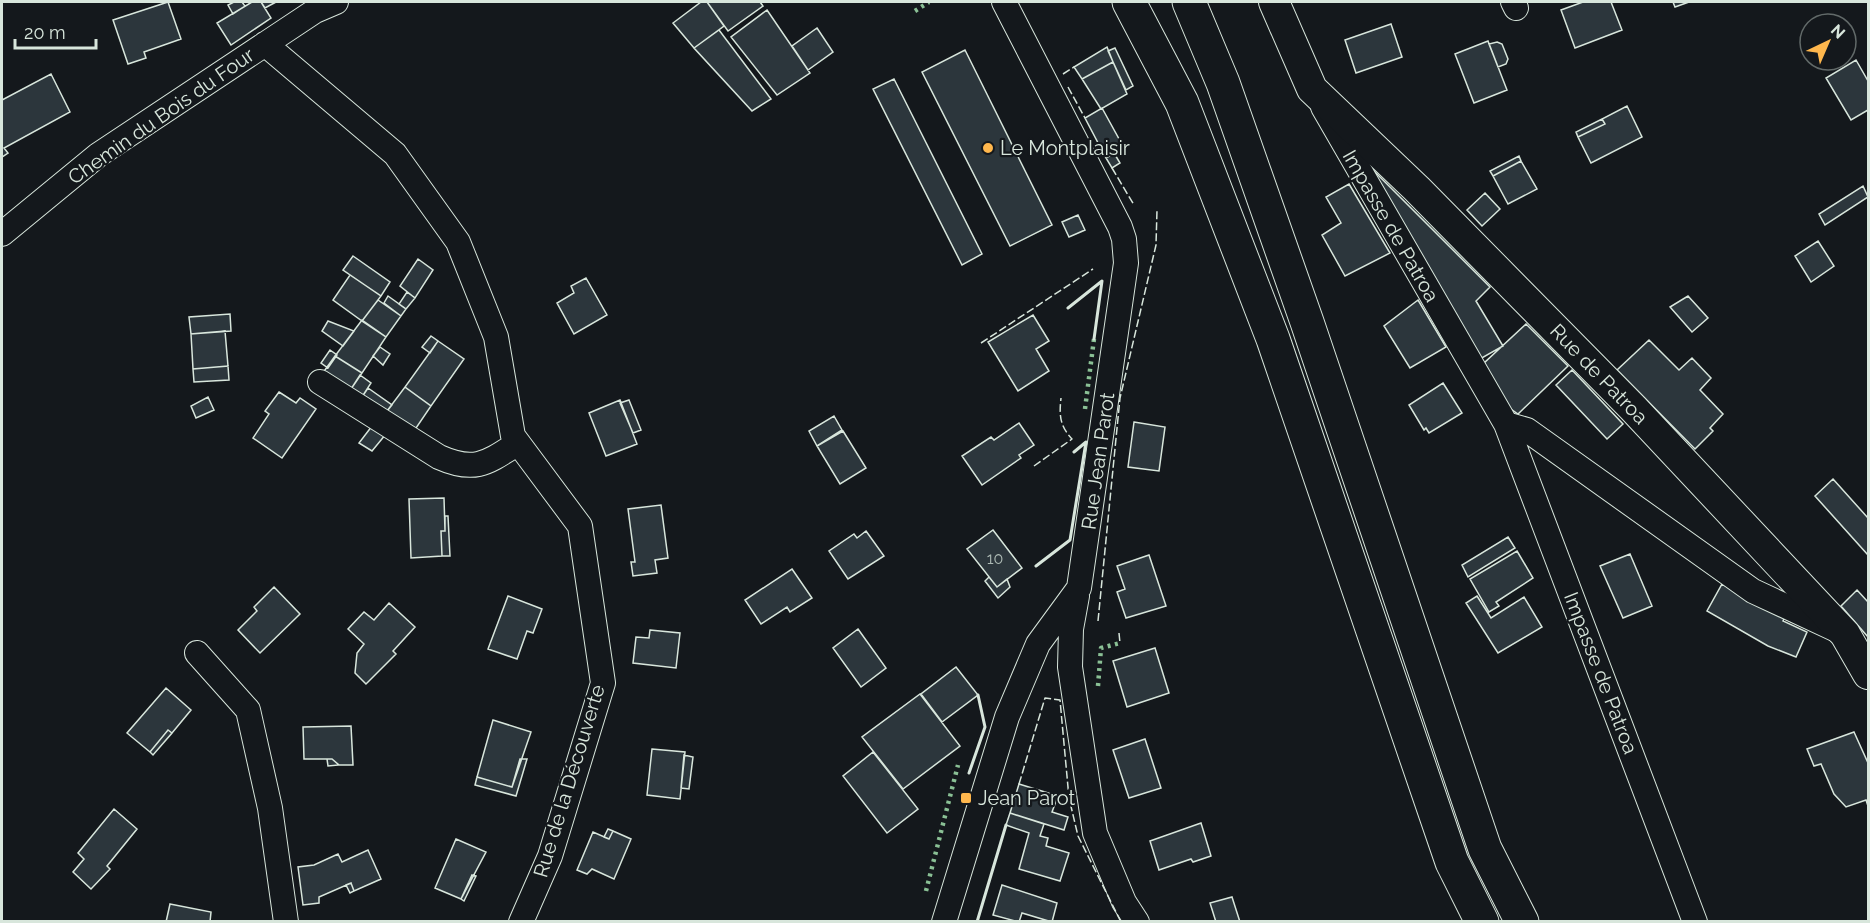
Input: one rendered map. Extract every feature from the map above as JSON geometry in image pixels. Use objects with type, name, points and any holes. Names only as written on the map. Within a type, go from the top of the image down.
[{"type":"highway","points":[[1129,2],[1182,103],[1269,328],[1452,862],[1482,921]]},
{"type":"highway","points":[[1189,2],[1223,83],[1304,311],[1485,849],[1522,921]]},
{"type":"street","name":"Chemin du Bois du Four","points":[[2,234],[98,155],[315,11],[336,2]]},
{"type":"street","name":"Rue Jean Parot","points":[[944,921],[1007,717],[1038,644],[1079,588],[1126,263],[1124,239],[1004,2]]},
{"type":"street","points":[[1274,2],[1312,89]]},
{"type":"street","name":"Chemin du Bois du Four","points":[[265,44],[395,154],[458,242],[496,337],[513,436],[518,443]]},
{"type":"street","name":"Impasse de Patroa","points":[[1312,89],[1506,424],[1695,921]]},
{"type":"street","name":"Rue de Patroa","points":[[1312,89],[1417,189],[1624,399],[1845,634],[1869,674]]},
{"type":"street","points":[[320,382],[438,457],[456,465],[485,464],[518,443]]},
{"type":"street","points":[[1506,424],[1527,430],[1753,591],[1845,634]]},
{"type":"street","name":"Rue de la Découverte","points":[[518,443],[580,526],[603,683],[550,856],[521,921]]},
{"type":"street","points":[[1079,588],[1071,629],[1070,668],[1095,832],[1124,902],[1137,921]]},
{"type":"street","points":[[197,653],[248,711],[270,808],[286,921]]},
{"type":"building","points":[[168,2],[181,39],[144,52],[146,58],[128,64],[113,20]]},
{"type":"building","points":[[242,2],[245,6],[233,14],[228,5]]},
{"type":"building","points":[[252,2],[261,2],[271,18],[231,45],[217,23]]},
{"type":"building","points":[[261,2],[276,2],[265,8]]},
{"type":"building","points":[[701,2],[707,2],[724,26],[694,48],[673,23]]},
{"type":"building","points":[[707,2],[760,2],[763,6],[728,31]]},
{"type":"building","points":[[1583,2],[1611,2],[1622,30],[1575,48],[1561,10]]},
{"type":"building","points":[[1673,2],[1689,2],[1675,7]]},
{"type":"building","points":[[767,10],[810,73],[777,95],[731,37]]},
{"type":"building","points":[[1391,24],[1402,57],[1356,73],[1345,40]]},
{"type":"building","points":[[817,28],[833,52],[808,70],[792,46]]},
{"type":"building","points":[[719,30],[771,99],[752,111],[694,48]]},
{"type":"building","points":[[1488,41],[1507,90],[1474,103],[1455,54]]},
{"type":"building","points":[[1497,42],[1502,44],[1508,59],[1506,64],[1498,67],[1489,44]]},
{"type":"building","points":[[1107,47],[1113,62],[1082,79],[1074,67]]},
{"type":"building","points":[[1115,48],[1133,86],[1126,90],[1108,51]]},
{"type":"building","name":"Le Montplaisir","points":[[965,50],[1052,225],[1010,246],[922,72]]},
{"type":"building","points":[[1113,62],[1127,94],[1101,109],[1082,79]]},
{"type":"building","points":[[1858,64],[1868,81],[1868,110],[1851,120],[1826,78],[1836,72],[1858,72]]},
{"type":"building","points":[[51,74],[70,112],[4,148],[8,153],[2,157],[2,100]]},
{"type":"building","points":[[894,79],[982,254],[962,265],[873,89]]},
{"type":"building","points":[[1627,106],[1642,137],[1591,163],[1578,137],[1605,124],[1602,119]]},
{"type":"building","points":[[1102,108],[1124,148],[1106,158],[1085,118]]},
{"type":"building","points":[[1602,119],[1605,124],[1578,137],[1576,132]]},
{"type":"building","points":[[1114,153],[1120,163],[1112,168],[1106,158]]},
{"type":"building","points":[[1519,156],[1521,161],[1493,176],[1490,171]]},
{"type":"building","points":[[1521,161],[1537,189],[1508,204],[1493,176]]},
{"type":"building","points":[[1373,170],[1490,287],[1476,301],[1503,346],[1480,359],[1371,172]]},
{"type":"building","points":[[1349,184],[1390,253],[1345,276],[1322,235],[1341,223],[1326,197]]},
{"type":"building","points":[[1863,186],[1868,197],[1825,225],[1819,214]]},
{"type":"building","points":[[1485,193],[1500,209],[1482,226],[1467,210]]},
{"type":"building","points":[[1078,215],[1085,230],[1069,237],[1062,222]]},
{"type":"building","points":[[1818,241],[1834,266],[1811,282],[1795,256]]},
{"type":"building","points":[[353,256],[390,282],[381,296],[343,270]]},
{"type":"building","points":[[418,259],[433,270],[415,298],[400,286]]},
{"type":"building","points":[[350,275],[381,296],[362,321],[333,300]]},
{"type":"building","points":[[586,278],[607,315],[574,334],[557,303],[574,293],[571,286]]},
{"type":"building","points":[[407,292],[415,298],[406,309],[399,304]]},
{"type":"building","points":[[388,296],[406,309],[401,316],[384,303]]},
{"type":"building","points":[[1688,296],[1708,318],[1692,332],[1670,307]]},
{"type":"building","points":[[378,300],[401,316],[386,337],[362,321]]},
{"type":"building","points":[[1418,300],[1446,347],[1410,368],[1384,326]]},
{"type":"building","points":[[230,314],[231,331],[191,334],[189,317]]},
{"type":"building","points":[[1033,315],[1049,341],[1036,349],[1049,371],[1018,391],[988,342]]},
{"type":"building","points":[[362,320],[386,337],[362,373],[335,356]]},
{"type":"building","points":[[328,321],[354,331],[343,346],[322,331]]},
{"type":"building","points":[[1526,324],[1568,366],[1518,414],[1508,407],[1483,364]]},
{"type":"building","points":[[225,331],[228,366],[193,369],[191,334]]},
{"type":"building","points":[[431,336],[438,341],[430,353],[422,347]]},
{"type":"building","points":[[1649,340],[1679,370],[1692,358],[1711,378],[1700,390],[1723,414],[1710,428],[1713,431],[1695,449],[1617,370]]},
{"type":"building","points":[[438,341],[464,359],[431,406],[405,387]]},
{"type":"building","points":[[380,347],[390,354],[383,365],[373,356]]},
{"type":"building","points":[[330,350],[337,355],[328,368],[321,363]]},
{"type":"building","points":[[335,356],[362,373],[349,392],[322,374]]},
{"type":"building","points":[[228,366],[229,380],[194,382],[193,369]]},
{"type":"building","points":[[1572,370],[1623,424],[1607,439],[1556,385]]},
{"type":"building","points":[[360,375],[371,383],[360,400],[349,392]]},
{"type":"building","points":[[1443,383],[1462,413],[1429,433],[1426,428],[1424,430],[1409,405]]},
{"type":"building","points":[[405,387],[431,406],[412,434],[384,415]]},
{"type":"building","points":[[368,388],[392,405],[384,415],[360,400]]},
{"type":"building","points":[[279,392],[296,403],[300,398],[316,409],[282,458],[253,438],[269,414],[265,411]]},
{"type":"building","points":[[208,397],[214,410],[196,418],[191,406]]},
{"type":"building","points":[[620,400],[637,444],[606,456],[589,413]]},
{"type":"building","points":[[629,400],[641,430],[633,433],[620,403]]},
{"type":"building","points":[[834,416],[842,430],[817,446],[809,431]]},
{"type":"building","points":[[1134,422],[1165,427],[1159,471],[1128,467]]},
{"type":"building","points":[[1019,423],[1034,445],[1019,455],[1021,458],[982,485],[962,456],[991,437],[994,440]]},
{"type":"building","points":[[372,426],[386,434],[372,451],[359,443]]},
{"type":"building","points":[[843,431],[866,468],[840,484],[817,446]]},
{"type":"building","points":[[1833,479],[1868,518],[1868,555],[1815,496]]},
{"type":"building","points":[[444,498],[445,531],[441,531],[442,556],[411,558],[409,499]]},
{"type":"building","points":[[661,505],[668,558],[655,560],[657,573],[633,576],[631,562],[635,562],[628,509]]},
{"type":"building","points":[[445,516],[448,516],[450,556],[442,556],[441,531],[445,531]]},
{"type":"building","points":[[993,530],[1022,568],[997,587],[967,549]]},
{"type":"building","points":[[866,531],[884,556],[848,579],[829,551],[854,534],[857,538]]},
{"type":"building","points":[[1508,537],[1515,548],[1468,577],[1462,565]]},
{"type":"building","points":[[1517,551],[1533,578],[1496,602],[1499,606],[1489,612],[1470,579]]},
{"type":"building","points":[[1630,554],[1652,606],[1623,618],[1600,566]]},
{"type":"building","points":[[1149,555],[1166,606],[1126,618],[1117,592],[1125,589],[1117,566]]},
{"type":"building","points":[[792,569],[812,598],[790,612],[787,607],[761,624],[745,600]]},
{"type":"building","points":[[989,577],[997,587],[1007,579],[1010,587],[998,598],[985,581]]},
{"type":"building","points":[[1722,584],[1785,617],[1783,621],[1807,632],[1796,657],[1768,646],[1707,611]]},
{"type":"building","points":[[274,587],[300,614],[260,653],[238,630],[257,611],[254,607]]},
{"type":"building","points":[[1857,590],[1868,602],[1868,637],[1841,606]]},
{"type":"building","points":[[508,596],[542,609],[533,633],[527,631],[517,659],[488,649]]},
{"type":"building","points":[[1477,596],[1491,618],[1524,597],[1542,627],[1498,653],[1466,603]]},
{"type":"building","points":[[389,603],[415,627],[393,651],[396,654],[366,684],[355,673],[357,653],[364,644],[348,629],[364,612],[374,620]]},
{"type":"building","points":[[858,629],[886,668],[861,687],[833,648]]},
{"type":"building","points":[[650,630],[680,633],[676,668],[633,663],[636,637],[649,638]]},
{"type":"building","points":[[1155,648],[1169,693],[1127,707],[1113,661]]},
{"type":"building","points":[[956,667],[978,695],[942,722],[921,694]]},
{"type":"building","points":[[166,688],[191,710],[172,733],[168,730],[150,752],[127,733]]},
{"type":"building","points":[[920,694],[960,746],[903,789],[862,737]]},
{"type":"building","points":[[493,720],[531,732],[512,787],[477,777]]},
{"type":"building","points":[[351,726],[353,765],[339,765],[332,759],[304,759],[303,727]]},
{"type":"building","points":[[168,730],[172,733],[153,755],[150,752]]},
{"type":"building","points":[[1854,732],[1868,763],[1868,806],[1866,800],[1846,807],[1834,794],[1821,764],[1814,766],[1807,749]]},
{"type":"building","points":[[1145,739],[1161,788],[1129,798],[1113,750]]},
{"type":"building","points":[[652,749],[685,752],[680,799],[647,795]]},
{"type":"building","points":[[873,752],[918,809],[887,833],[843,776]]},
{"type":"building","points":[[684,755],[693,757],[689,789],[681,788]]},
{"type":"building","points":[[327,759],[332,759],[339,765],[328,766]]},
{"type":"building","points":[[520,759],[527,759],[516,796],[475,785],[477,777],[512,787]]},
{"type":"building","points":[[1019,784],[1058,796],[1052,812],[1068,817],[1064,830],[1010,813]]},
{"type":"building","points":[[114,809],[137,829],[107,866],[110,869],[91,889],[73,872],[84,859],[78,853]]},
{"type":"building","points":[[1010,813],[1044,824],[1040,836],[1048,838],[1046,846],[1069,853],[1060,881],[1019,869],[1029,833],[1006,825]]},
{"type":"building","points":[[1201,823],[1211,856],[1193,862],[1191,859],[1159,870],[1150,841]]},
{"type":"building","points":[[608,829],[613,831],[609,839],[604,837]]},
{"type":"building","points":[[613,831],[631,839],[614,879],[592,869],[587,874],[577,870],[593,832],[609,839]]},
{"type":"building","points":[[456,839],[486,852],[461,899],[435,888]]},
{"type":"building","points":[[368,850],[381,879],[354,891],[351,883],[319,897],[319,903],[303,905],[298,867],[314,865],[338,854],[342,862]]},
{"type":"building","points":[[472,875],[476,876],[464,901],[461,899]]},
{"type":"building","points":[[351,883],[354,891],[350,893],[346,885]]},
{"type":"building","points":[[1002,885],[1057,903],[1052,922],[1022,913],[1019,922],[993,915]]},
{"type":"building","points":[[1232,897],[1240,922],[1216,922],[1210,903]]},
{"type":"building","points":[[170,904],[211,912],[210,922],[166,922]]},
{"type":"hedge","points":[[915,11],[929,2]]},
{"type":"hedge","points":[[1085,409],[1094,339]]},
{"type":"hedge","points":[[1098,686],[1101,648],[1120,643]]},
{"type":"hedge","points":[[926,891],[958,765]]},
{"type":"fence","points":[[1063,74],[1074,67]]},
{"type":"fence","points":[[1068,87],[1085,118]]},
{"type":"fence","points":[[1112,168],[1134,205]]},
{"type":"fence","points":[[1098,621],[1120,398],[1156,245],[1157,210]]},
{"type":"fence","points":[[981,343],[1093,269]]},
{"type":"fence","points":[[1034,466],[1072,439],[1061,420],[1061,398]]},
{"type":"fence","points":[[1119,633],[1120,643]]},
{"type":"fence","points":[[1019,784],[1045,698],[1060,700],[1069,798],[1078,836],[1121,922]]},
{"type":"wall","points":[[1068,308],[1102,281],[1094,339]]},
{"type":"wall","points":[[1036,566],[1070,540],[1086,442],[1074,452]]},
{"type":"wall","points":[[969,773],[985,727],[978,695]]},
{"type":"wall","points":[[977,922],[1006,825]]},
{"type":"place","name":"Le Montplaisir","points":[[988,148]]},
{"type":"place","name":"Jean Parot","points":[[966,798]]}]
